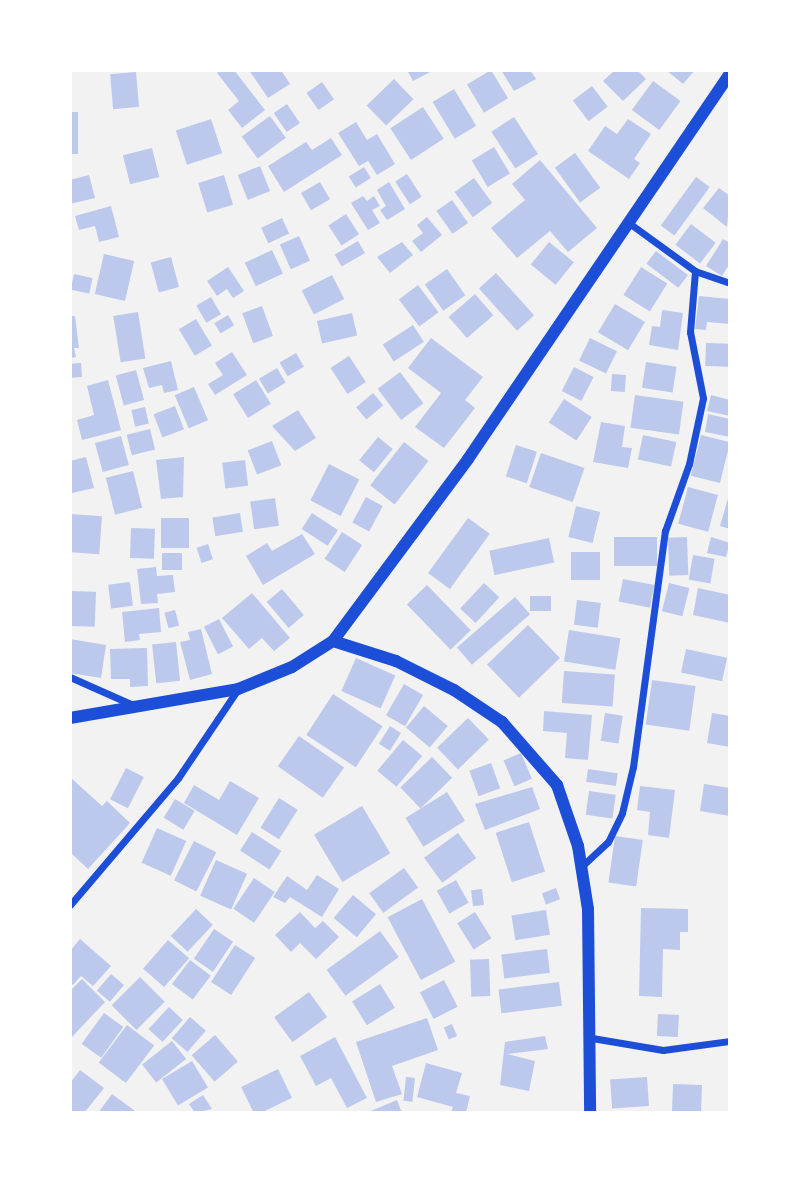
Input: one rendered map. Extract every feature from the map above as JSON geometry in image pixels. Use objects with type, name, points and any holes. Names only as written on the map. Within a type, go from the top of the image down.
[{"type":"street","points":[[70,718],[238,689],[292,667],[332,641],[468,459],[730,74]]},
{"type":"street","points":[[629,223],[695,271],[730,284]]},
{"type":"street","points":[[582,867],[616,829],[633,767],[665,531],[689,464],[703,398],[690,332],[695,271]]},
{"type":"street","points":[[332,641],[396,661],[454,690],[502,722],[557,785],[582,867],[588,909],[593,1038],[590,1113]]},
{"type":"street","points":[[70,677],[137,707]]},
{"type":"street","points":[[70,905],[178,778],[238,689]]},
{"type":"street","points":[[593,1038],[663,1050],[730,1041]]},
{"type":"building","points":[[221,70],[234,70],[265,110],[242,128],[228,110],[239,101],[217,73]]},
{"type":"building","points":[[249,70],[281,70],[290,84],[268,98]]},
{"type":"building","points":[[407,70],[434,70],[413,81]]},
{"type":"building","points":[[491,70],[508,98],[484,113],[467,84]]},
{"type":"building","points":[[501,70],[530,70],[536,79],[514,91]]},
{"type":"building","points":[[615,70],[637,70],[646,79],[623,101],[603,81]]},
{"type":"building","points":[[666,70],[695,70],[683,84]]},
{"type":"building","points":[[136,72],[139,107],[113,109],[110,74]]},
{"type":"building","points":[[394,79],[413,99],[386,126],[367,105]]},
{"type":"building","points":[[653,81],[681,101],[659,130],[632,110]]},
{"type":"building","points":[[322,82],[334,99],[318,110],[306,93]]},
{"type":"building","points":[[592,86],[608,107],[588,121],[573,100]]},
{"type":"building","points":[[454,89],[476,126],[455,139],[433,102]]},
{"type":"building","points":[[287,104],[300,123],[287,132],[274,113]]},
{"type":"building","points":[[423,107],[444,139],[411,160],[390,128]]},
{"type":"building","points":[[70,112],[78,112],[78,154],[70,154]]},
{"type":"building","points":[[270,116],[286,138],[258,158],[242,137]]},
{"type":"building","points":[[514,117],[538,154],[515,169],[491,132]]},
{"type":"building","points":[[211,119],[222,153],[187,165],[176,130]]},
{"type":"building","points":[[628,119],[651,134],[634,159],[640,163],[629,179],[588,151],[605,126],[617,134]]},
{"type":"building","points":[[356,122],[367,140],[377,134],[395,164],[377,175],[368,161],[359,166],[338,133]]},
{"type":"building","points":[[331,138],[342,155],[284,192],[268,166],[306,142],[312,150]]},
{"type":"building","points":[[494,147],[510,174],[488,187],[472,160]]},
{"type":"building","points":[[152,148],[159,177],[130,184],[123,155]]},
{"type":"building","points":[[575,153],[600,188],[580,202],[555,168]]},
{"type":"building","points":[[540,160],[597,228],[568,252],[550,231],[517,258],[491,228],[525,200],[512,184]]},
{"type":"building","points":[[260,166],[270,191],[248,200],[238,175]]},
{"type":"building","points":[[364,167],[371,178],[356,188],[349,177]]},
{"type":"building","points":[[407,174],[422,197],[410,204],[395,182]]},
{"type":"building","points":[[89,175],[95,198],[70,204],[70,180]]},
{"type":"building","points":[[224,175],[233,205],[207,213],[198,183]]},
{"type":"building","points":[[696,177],[710,187],[674,236],[661,226]]},
{"type":"building","points":[[474,178],[492,203],[473,217],[455,192]]},
{"type":"building","points":[[320,182],[330,199],[311,210],[301,193]]},
{"type":"building","points":[[389,182],[405,209],[387,220],[380,210],[386,206],[377,190]]},
{"type":"building","points":[[719,188],[730,196],[727,227],[703,208]]},
{"type":"building","points":[[363,196],[367,201],[374,196],[380,206],[372,210],[380,223],[368,230],[351,203]]},
{"type":"building","points":[[452,200],[468,223],[452,234],[436,211]]},
{"type":"building","points":[[111,206],[119,237],[99,242],[95,226],[79,230],[75,216]]},
{"type":"building","points":[[346,214],[359,234],[341,246],[328,225]]},
{"type":"building","points":[[427,217],[442,235],[421,252],[412,241],[423,233],[417,225]]},
{"type":"building","points":[[282,218],[289,233],[268,243],[261,228]]},
{"type":"building","points":[[691,224],[716,243],[700,263],[675,245]]},
{"type":"building","points":[[299,236],[310,261],[291,269],[280,245]]},
{"type":"building","points":[[723,239],[730,243],[730,263],[722,276],[706,266]]},
{"type":"building","points":[[358,241],[365,253],[342,267],[335,255]]},
{"type":"building","points":[[402,242],[413,255],[390,273],[377,257]]},
{"type":"building","points":[[549,242],[574,262],[556,285],[531,265]]},
{"type":"building","points":[[272,250],[283,274],[256,286],[245,263]]},
{"type":"building","points":[[656,251],[688,275],[678,288],[646,264]]},
{"type":"building","points":[[104,254],[134,261],[125,301],[95,294]]},
{"type":"building","points":[[171,257],[179,287],[159,292],[151,262]]},
{"type":"building","points":[[228,267],[244,291],[233,298],[227,289],[217,296],[207,281]]},
{"type":"building","points":[[641,267],[667,283],[650,311],[624,295]]},
{"type":"building","points":[[447,269],[465,295],[443,311],[425,284]]},
{"type":"building","points":[[496,273],[534,315],[517,331],[479,288]]},
{"type":"building","points":[[74,274],[93,278],[89,294],[71,290]]},
{"type":"building","points":[[332,275],[344,299],[314,314],[302,290]]},
{"type":"building","points":[[418,285],[438,312],[419,327],[399,299]]},
{"type":"building","points":[[475,294],[493,315],[467,338],[449,317]]},
{"type":"building","points":[[699,296],[730,299],[730,324],[707,322],[706,330],[695,329]]},
{"type":"building","points":[[211,297],[221,314],[206,323],[196,306]]},
{"type":"building","points":[[615,304],[645,322],[628,350],[598,332]]},
{"type":"building","points":[[262,306],[273,336],[253,343],[242,313]]},
{"type":"building","points":[[662,310],[683,313],[678,350],[649,345],[652,326],[660,327]]},
{"type":"building","points":[[138,312],[145,358],[121,362],[113,316]]},
{"type":"building","points":[[352,313],[357,335],[322,344],[317,321]]},
{"type":"building","points":[[228,315],[234,325],[220,334],[214,323]]},
{"type":"building","points":[[70,316],[75,316],[79,348],[74,348],[76,357],[70,358]]},
{"type":"building","points":[[196,319],[212,346],[195,356],[179,329]]},
{"type":"building","points":[[413,325],[424,342],[394,361],[383,345]]},
{"type":"building","points":[[431,338],[483,377],[465,400],[475,408],[444,448],[415,427],[441,393],[408,368]]},
{"type":"building","points":[[590,338],[617,351],[606,374],[579,360]]},
{"type":"building","points":[[706,343],[730,344],[729,367],[705,366]]},
{"type":"building","points":[[232,352],[247,375],[215,395],[208,384],[223,375],[215,363]]},
{"type":"building","points":[[296,353],[304,367],[288,376],[280,362]]},
{"type":"building","points":[[349,356],[366,382],[347,394],[331,368]]},
{"type":"building","points":[[171,361],[178,390],[164,393],[162,385],[149,388],[143,368]]},
{"type":"building","points":[[646,362],[677,367],[673,393],[642,388]]},
{"type":"building","points":[[81,363],[82,377],[71,378],[70,364]]},
{"type":"building","points":[[574,367],[594,377],[581,401],[562,391]]},
{"type":"building","points":[[277,368],[286,383],[268,393],[259,379]]},
{"type":"building","points":[[136,370],[144,400],[124,405],[116,375]]},
{"type":"building","points":[[400,372],[423,403],[401,420],[378,389]]},
{"type":"building","points":[[612,374],[626,375],[625,392],[611,391]]},
{"type":"building","points":[[108,380],[121,430],[82,440],[77,420],[94,415],[87,386]]},
{"type":"building","points":[[256,380],[271,404],[248,418],[233,394]]},
{"type":"building","points":[[194,387],[208,420],[189,428],[175,395]]},
{"type":"building","points":[[373,393],[383,405],[366,419],[356,407]]},
{"type":"building","points":[[635,395],[684,402],[679,434],[630,428]]},
{"type":"building","points":[[711,395],[730,400],[730,416],[707,411]]},
{"type":"building","points":[[564,399],[592,417],[576,440],[549,422]]},
{"type":"building","points":[[175,406],[184,429],[162,438],[154,414]]},
{"type":"building","points":[[145,407],[149,424],[135,427],[131,410]]},
{"type":"building","points":[[298,410],[316,438],[295,451],[272,426]]},
{"type":"building","points":[[708,414],[730,419],[730,437],[705,432]]},
{"type":"building","points":[[601,422],[625,426],[622,447],[632,448],[628,468],[593,462]]},
{"type":"building","points":[[150,429],[155,449],[132,455],[127,435]]},
{"type":"building","points":[[643,435],[676,442],[671,467],[638,459]]},
{"type":"building","points":[[701,435],[730,442],[720,483],[691,476]]},
{"type":"building","points":[[121,436],[129,465],[103,472],[95,443]]},
{"type":"building","points":[[378,437],[393,449],[374,472],[359,460]]},
{"type":"building","points":[[272,441],[281,465],[257,475],[248,450]]},
{"type":"building","points":[[404,442],[428,461],[395,504],[370,485]]},
{"type":"building","points":[[516,445],[537,452],[527,483],[506,476]]},
{"type":"building","points":[[541,453],[584,468],[573,502],[529,487]]},
{"type":"building","points":[[86,457],[94,488],[72,493],[70,461]]},
{"type":"building","points":[[184,457],[183,497],[161,499],[156,460]]},
{"type":"building","points":[[245,460],[248,486],[225,489],[222,463]]},
{"type":"building","points":[[329,464],[359,479],[341,516],[310,501]]},
{"type":"building","points":[[133,471],[142,508],[115,515],[106,478]]},
{"type":"building","points":[[688,487],[718,495],[708,532],[678,524]]},
{"type":"building","points":[[730,495],[730,529],[720,526]]},
{"type":"building","points":[[366,497],[383,506],[369,532],[352,523]]},
{"type":"building","points":[[275,498],[279,526],[254,529],[250,501]]},
{"type":"building","points":[[576,506],[600,512],[593,543],[568,537]]},
{"type":"building","points":[[240,513],[243,532],[215,536],[212,517]]},
{"type":"building","points":[[312,513],[338,530],[328,546],[302,529]]},
{"type":"building","points":[[70,514],[102,516],[99,554],[70,552]]},
{"type":"building","points":[[161,518],[189,518],[189,548],[161,548]]},
{"type":"building","points":[[468,518],[490,534],[450,589],[428,573]]},
{"type":"building","points":[[131,528],[155,529],[154,559],[130,558]]},
{"type":"building","points":[[342,532],[362,545],[345,572],[325,559]]},
{"type":"building","points":[[302,534],[315,554],[263,585],[246,556],[267,543],[272,551]]},
{"type":"building","points":[[614,537],[657,537],[657,566],[614,566]]},
{"type":"building","points":[[687,537],[688,575],[669,576],[668,538]]},
{"type":"building","points":[[711,537],[730,543],[726,557],[707,553]]},
{"type":"building","points":[[549,538],[554,562],[495,575],[489,551]]},
{"type":"building","points":[[208,544],[213,559],[202,563],[197,548]]},
{"type":"building","points":[[571,552],[600,552],[600,580],[571,580]]},
{"type":"building","points":[[162,553],[182,553],[182,570],[162,570]]},
{"type":"building","points":[[693,555],[715,559],[710,583],[689,580]]},
{"type":"building","points":[[156,567],[157,576],[173,575],[175,592],[157,594],[158,603],[141,604],[137,569]]},
{"type":"building","points":[[623,579],[654,585],[650,608],[619,602]]},
{"type":"building","points":[[130,582],[133,606],[111,609],[108,585]]},
{"type":"building","points":[[484,583],[499,597],[475,623],[460,609]]},
{"type":"building","points":[[669,583],[689,588],[682,616],[662,611]]},
{"type":"building","points":[[427,585],[471,630],[451,650],[407,604]]},
{"type":"building","points":[[698,588],[730,595],[730,623],[693,615]]},
{"type":"building","points":[[282,589],[304,615],[289,628],[267,602]]},
{"type":"building","points":[[72,591],[96,592],[95,627],[71,626]]},
{"type":"building","points":[[252,593],[290,638],[274,651],[262,638],[249,649],[222,618]]},
{"type":"building","points":[[530,596],[551,596],[551,611],[530,611]]},
{"type":"building","points":[[515,597],[530,614],[472,665],[457,648]]},
{"type":"building","points":[[577,600],[601,603],[598,628],[574,625]]},
{"type":"building","points":[[159,608],[161,632],[139,634],[140,640],[125,642],[122,612]]},
{"type":"building","points":[[175,610],[179,625],[169,628],[164,613]]},
{"type":"building","points":[[219,619],[233,647],[218,654],[204,627]]},
{"type":"building","points":[[528,625],[560,658],[519,698],[487,665]]},
{"type":"building","points":[[201,629],[212,674],[190,680],[180,642],[190,640],[188,632]]},
{"type":"building","points":[[569,630],[620,638],[615,670],[564,662]]},
{"type":"building","points":[[70,639],[106,645],[101,678],[70,673]]},
{"type":"building","points":[[176,642],[180,681],[156,683],[152,645]]},
{"type":"building","points":[[147,648],[148,686],[130,687],[130,679],[111,679],[110,649]]},
{"type":"building","points":[[686,649],[727,658],[722,681],[681,672]]},
{"type":"building","points":[[356,658],[395,675],[381,708],[341,691]]},
{"type":"building","points":[[564,671],[615,675],[613,706],[562,703]]},
{"type":"building","points":[[652,680],[696,686],[689,731],[646,725]]},
{"type":"building","points":[[404,684],[423,695],[405,726],[386,715]]},
{"type":"building","points":[[333,694],[382,726],[356,767],[306,735]]},
{"type":"building","points":[[424,706],[448,726],[430,747],[406,727]]},
{"type":"building","points":[[544,711],[592,715],[588,760],[565,758],[567,733],[543,731]]},
{"type":"building","points":[[605,713],[623,716],[618,743],[601,741]]},
{"type":"building","points":[[712,713],[730,716],[730,747],[707,743]]},
{"type":"building","points":[[468,718],[489,740],[458,769],[437,748]]},
{"type":"building","points":[[390,726],[401,733],[390,751],[379,744]]},
{"type":"building","points":[[299,736],[344,768],[323,798],[278,766]]},
{"type":"building","points":[[403,740],[422,756],[396,787],[377,771]]},
{"type":"building","points":[[521,753],[532,779],[514,786],[504,760]]},
{"type":"building","points":[[432,757],[452,778],[420,808],[400,788]]},
{"type":"building","points":[[491,763],[500,788],[479,796],[469,771]]},
{"type":"building","points":[[126,768],[144,777],[128,808],[110,799]]},
{"type":"building","points":[[588,769],[618,773],[616,786],[586,782]]},
{"type":"building","points":[[71,778],[102,806],[107,801],[130,823],[88,869],[70,852]]},
{"type":"building","points":[[230,781],[259,798],[237,835],[184,803],[194,785],[219,800]]},
{"type":"building","points":[[704,784],[730,788],[730,816],[700,811]]},
{"type":"building","points":[[640,786],[675,790],[669,838],[648,835],[650,812],[637,810]]},
{"type":"building","points":[[532,787],[540,809],[485,830],[475,804]]},
{"type":"building","points":[[589,791],[616,795],[612,819],[586,815]]},
{"type":"building","points":[[447,792],[465,821],[423,847],[405,818]]},
{"type":"building","points":[[279,798],[298,810],[279,839],[260,828]]},
{"type":"building","points":[[175,799],[195,811],[183,830],[164,818]]},
{"type":"building","points":[[362,806],[390,853],[342,882],[314,835]]},
{"type":"building","points":[[529,822],[545,871],[512,882],[496,833]]},
{"type":"building","points":[[157,828],[186,841],[171,876],[142,863]]},
{"type":"building","points":[[252,832],[281,851],[269,870],[240,850]]},
{"type":"building","points":[[458,833],[476,858],[442,883],[424,858]]},
{"type":"building","points":[[615,836],[643,840],[636,886],[608,883]]},
{"type":"building","points":[[194,841],[216,852],[196,892],[174,880]]},
{"type":"building","points":[[216,860],[247,874],[231,909],[200,896]]},
{"type":"building","points":[[404,868],[418,887],[383,913],[369,893]]},
{"type":"building","points":[[317,875],[339,889],[322,917],[290,897],[285,903],[273,897],[287,876],[307,890]]},
{"type":"building","points":[[254,878],[275,892],[254,923],[233,909]]},
{"type":"building","points":[[456,880],[469,903],[449,913],[437,891]]},
{"type":"building","points":[[556,888],[560,899],[546,904],[542,893]]},
{"type":"building","points":[[482,889],[484,905],[473,906],[471,890]]},
{"type":"building","points":[[353,895],[376,914],[357,937],[334,918]]},
{"type":"building","points":[[422,899],[455,962],[421,980],[388,917]]},
{"type":"building","points":[[641,908],[688,909],[688,932],[680,932],[680,950],[663,949],[662,997],[639,996]]},
{"type":"building","points":[[196,909],[213,925],[188,952],[171,936]]},
{"type":"building","points":[[546,910],[550,935],[515,940],[511,915]]},
{"type":"building","points":[[300,912],[315,928],[323,921],[339,937],[316,959],[300,943],[291,952],[275,935]]},
{"type":"building","points":[[475,912],[491,938],[474,949],[457,923]]},
{"type":"building","points":[[214,929],[233,942],[213,972],[194,959]]},
{"type":"building","points":[[380,931],[399,957],[345,996],[327,970]]},
{"type":"building","points":[[80,939],[111,966],[93,986],[81,976],[73,985],[70,982],[70,951]]},
{"type":"building","points":[[168,940],[189,958],[164,987],[143,969]]},
{"type":"building","points":[[235,945],[255,958],[231,995],[211,982]]},
{"type":"building","points":[[547,949],[550,973],[504,978],[501,955]]},
{"type":"building","points":[[489,959],[490,996],[471,997],[470,960]]},
{"type":"building","points":[[190,960],[211,976],[193,1000],[172,984]]},
{"type":"building","points":[[111,974],[124,985],[110,1002],[97,991]]},
{"type":"building","points":[[140,977],[165,1002],[136,1030],[112,1005]]},
{"type":"building","points":[[82,979],[105,1002],[70,1039],[70,991]]},
{"type":"building","points":[[444,980],[458,1007],[434,1019],[420,992]]},
{"type":"building","points":[[559,982],[562,1006],[501,1013],[498,989]]},
{"type":"building","points":[[380,984],[395,1008],[367,1025],[352,1001]]},
{"type":"building","points":[[309,992],[327,1017],[292,1042],[274,1017]]},
{"type":"building","points":[[169,1007],[183,1020],[162,1042],[149,1029]]},
{"type":"building","points":[[104,1013],[123,1027],[101,1058],[82,1044]]},
{"type":"building","points":[[658,1014],[679,1015],[678,1037],[657,1036]]},
{"type":"building","points":[[190,1017],[206,1031],[187,1052],[172,1038]]},
{"type":"building","points":[[427,1018],[438,1050],[392,1066],[402,1094],[376,1102],[356,1042]]},
{"type":"building","points":[[452,1024],[457,1036],[449,1039],[444,1028]]},
{"type":"building","points":[[127,1025],[154,1045],[126,1083],[99,1063]]},
{"type":"building","points":[[215,1035],[238,1061],[215,1082],[192,1055]]},
{"type":"building","points":[[545,1036],[548,1049],[507,1054],[535,1061],[529,1091],[500,1085],[505,1042]]},
{"type":"building","points":[[335,1037],[367,1098],[347,1108],[331,1078],[316,1086],[300,1056]]},
{"type":"building","points":[[172,1041],[186,1059],[156,1083],[142,1064]]},
{"type":"building","points":[[192,1061],[208,1088],[178,1106],[162,1079]]},
{"type":"building","points":[[426,1063],[462,1073],[456,1093],[470,1096],[466,1113],[451,1112],[453,1107],[417,1097]]},
{"type":"building","points":[[278,1069],[292,1098],[261,1113],[254,1113],[241,1087]]},
{"type":"building","points":[[80,1070],[104,1088],[84,1113],[75,1113],[70,1109],[70,1083]]},
{"type":"building","points":[[406,1077],[415,1078],[412,1102],[403,1101]]},
{"type":"building","points":[[647,1077],[649,1106],[612,1109],[610,1080]]},
{"type":"building","points":[[673,1084],[702,1085],[701,1113],[672,1113]]},
{"type":"building","points":[[112,1094],[138,1113],[98,1113]]},
{"type":"building","points":[[203,1095],[212,1109],[195,1113],[189,1104]]},
{"type":"building","points":[[397,1100],[402,1113],[366,1113]]}]
